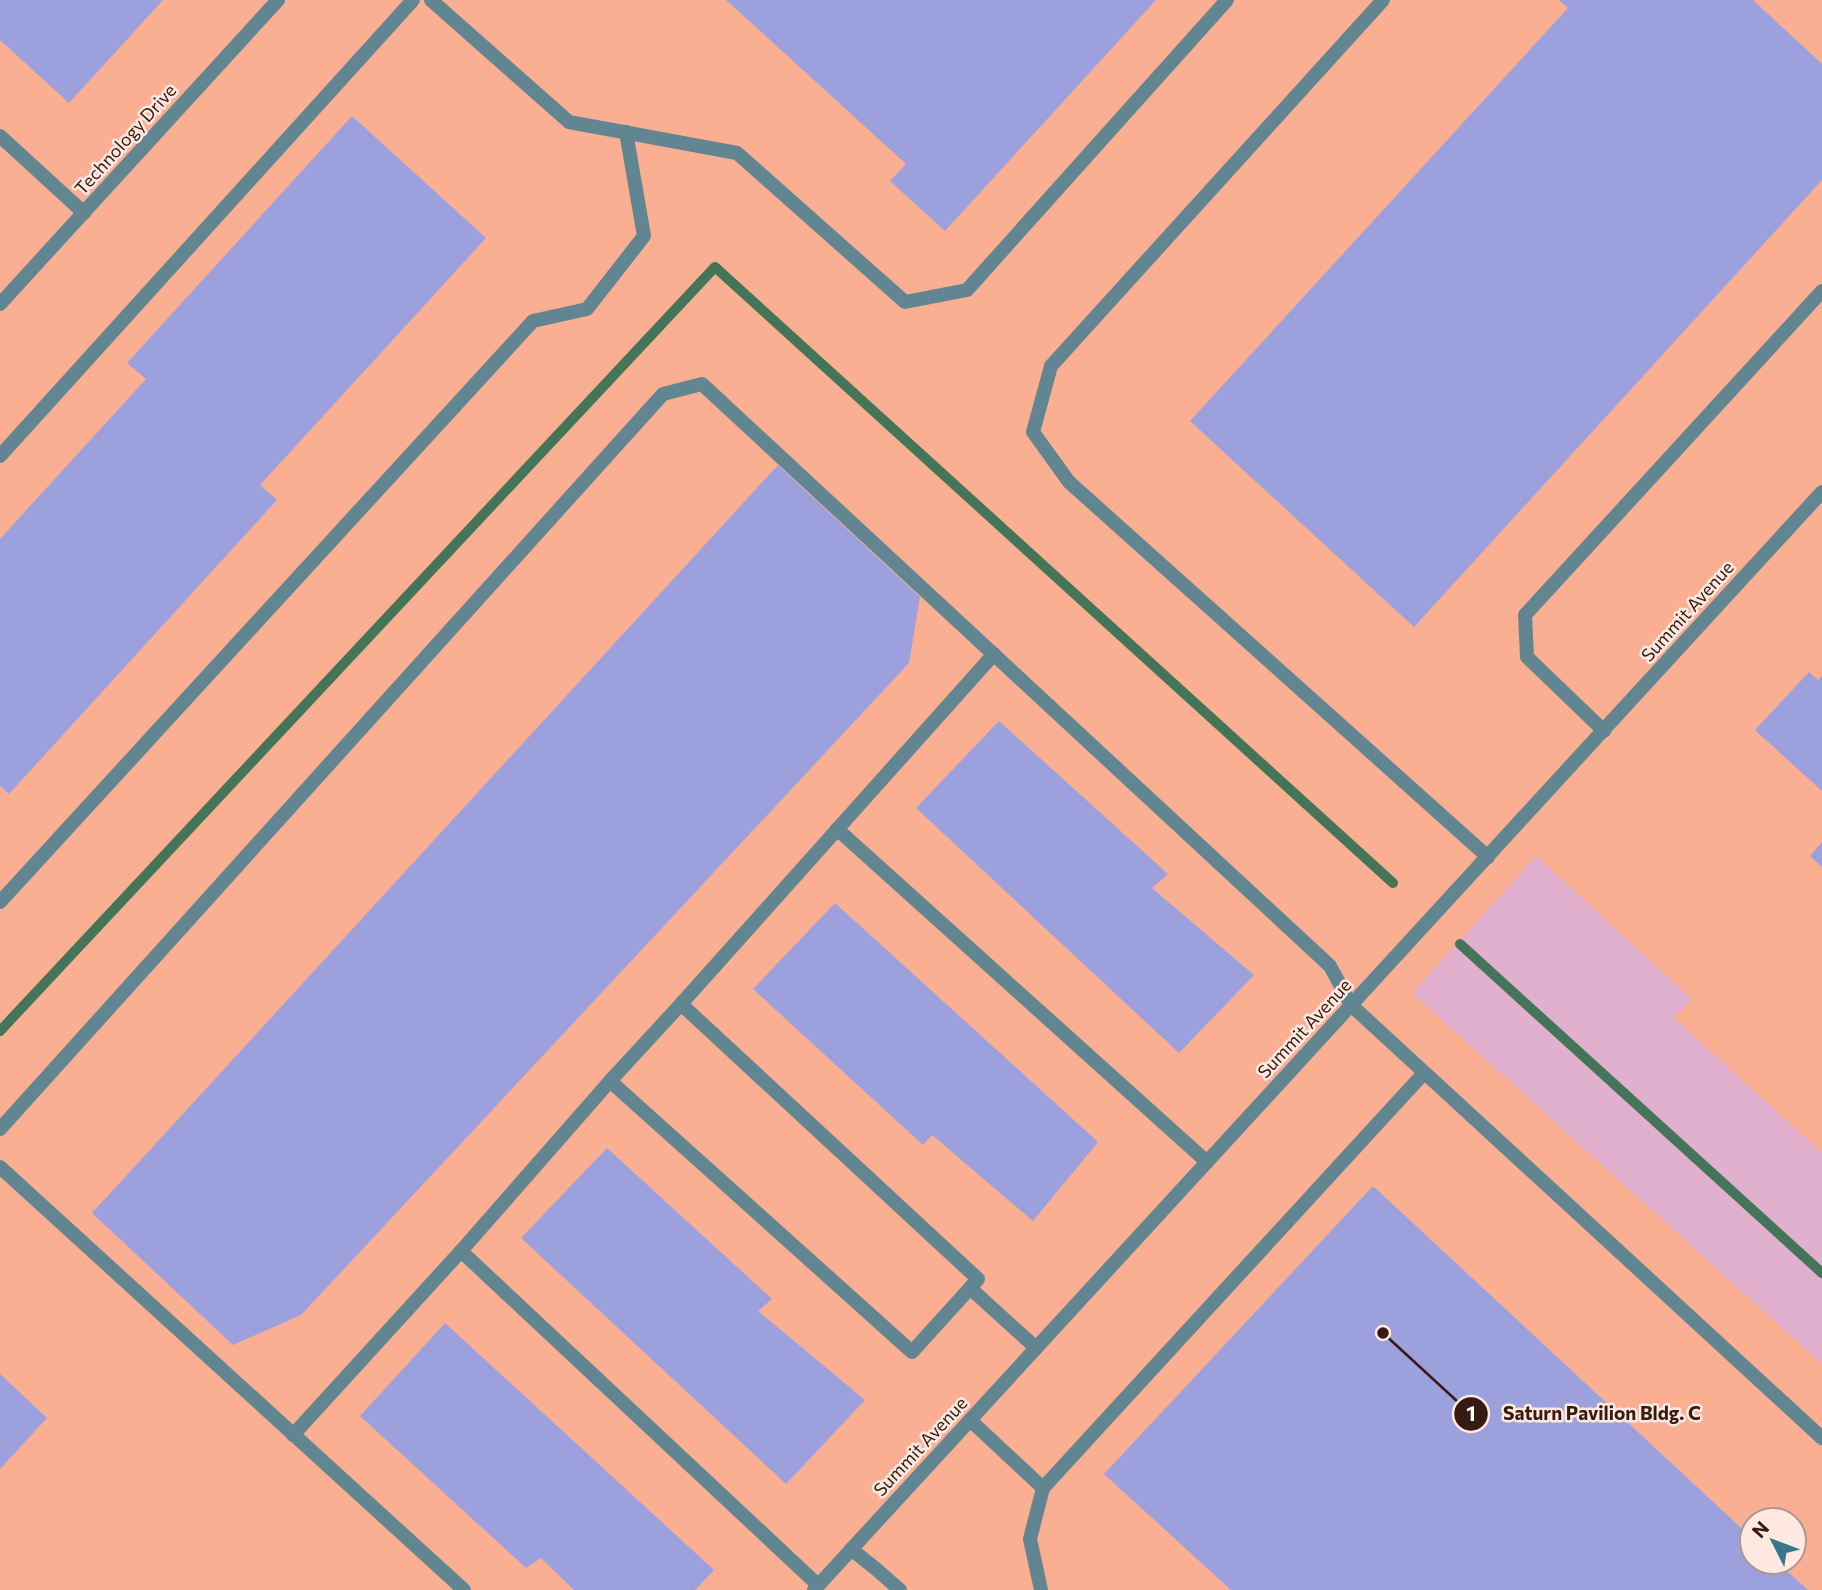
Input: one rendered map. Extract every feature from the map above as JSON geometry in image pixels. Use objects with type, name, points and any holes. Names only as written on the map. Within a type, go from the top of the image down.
[{"type":"street","name":"Technology Drive","points":[[0,304],[278,0]]},
{"type":"street","points":[[0,456],[413,0]]},
{"type":"street","points":[[432,0],[569,122],[737,153],[905,302],[967,290],[1227,0]]},
{"type":"street","points":[[1382,0],[1051,366],[1033,432],[1069,482],[1488,857]]},
{"type":"street","points":[[0,902],[533,321],[587,309],[643,236],[625,132]]},
{"type":"street","points":[[0,136],[84,213]]},
{"type":"street","points":[[1604,731],[1527,657],[1525,615],[1822,291]]},
{"type":"street","points":[[0,1129],[663,394],[702,384],[1330,966],[1351,1005],[1822,1438]]},
{"type":"street","name":"Summit Avenue","points":[[816,1588],[1822,492]]},
{"type":"street","points":[[293,1435],[461,1251],[994,654]]},
{"type":"street","points":[[837,829],[1207,1162]]},
{"type":"street","points":[[610,1081],[912,1352],[978,1279],[681,1004]]},
{"type":"street","points":[[1041,1590],[1030,1539],[1043,1488],[1424,1073]]},
{"type":"street","points":[[0,1167],[464,1590]]},
{"type":"street","points":[[461,1251],[816,1588]]},
{"type":"street","points":[[970,1288],[1036,1348]]},
{"type":"street","points":[[970,1420],[1043,1488]]},
{"type":"street","points":[[851,1549],[900,1590]]},
{"type":"shaded area","points":[[0,0],[1822,0],[1822,1590],[0,1590]]},
{"type":"shaded area","points":[[1536,856],[1692,999],[1674,1018],[1822,1153],[1822,1364],[1412,993]]},
{"type":"building","points":[[0,0],[163,0],[69,103],[0,40]]},
{"type":"building","points":[[726,0],[1156,0],[945,231],[890,181],[906,164]]},
{"type":"building","points":[[1559,0],[1753,0],[1822,64],[1822,180],[1414,627],[1190,421],[1568,8]]},
{"type":"building","points":[[352,116],[486,238],[260,485],[277,500],[9,794],[0,786],[0,539],[146,379],[127,363]]},
{"type":"building","points":[[778,465],[920,597],[909,663],[301,1315],[233,1345],[92,1213]]},
{"type":"building","points":[[1809,672],[1818,680],[1822,676],[1822,791],[1755,730]]},
{"type":"building","points":[[999,721],[1168,874],[1152,888],[1254,975],[1179,1053],[916,808]]},
{"type":"building","points":[[1822,842],[1822,867],[1810,856]]},
{"type":"building","points":[[835,903],[1098,1142],[1033,1221],[932,1135],[923,1145],[753,989]]},
{"type":"building","points":[[607,1148],[772,1299],[758,1311],[865,1400],[786,1484],[521,1238]]},
{"type":"building","points":[[1373,1186],[1738,1525],[1738,1576],[1792,1576],[1808,1590],[1231,1590],[1104,1474]]},
{"type":"building","points":[[445,1323],[714,1570],[695,1590],[574,1590],[541,1558],[526,1568],[360,1416]]},
{"type":"building","points":[[0,1374],[47,1418],[0,1469]]},
{"type":"waterway","points":[[0,1031],[715,267],[1393,883]]},
{"type":"waterway","points":[[1460,944],[1822,1273]]},
{"type":"place","name":"Saturn Pavilion Bldg. C","points":[[1383,1333]]}]
